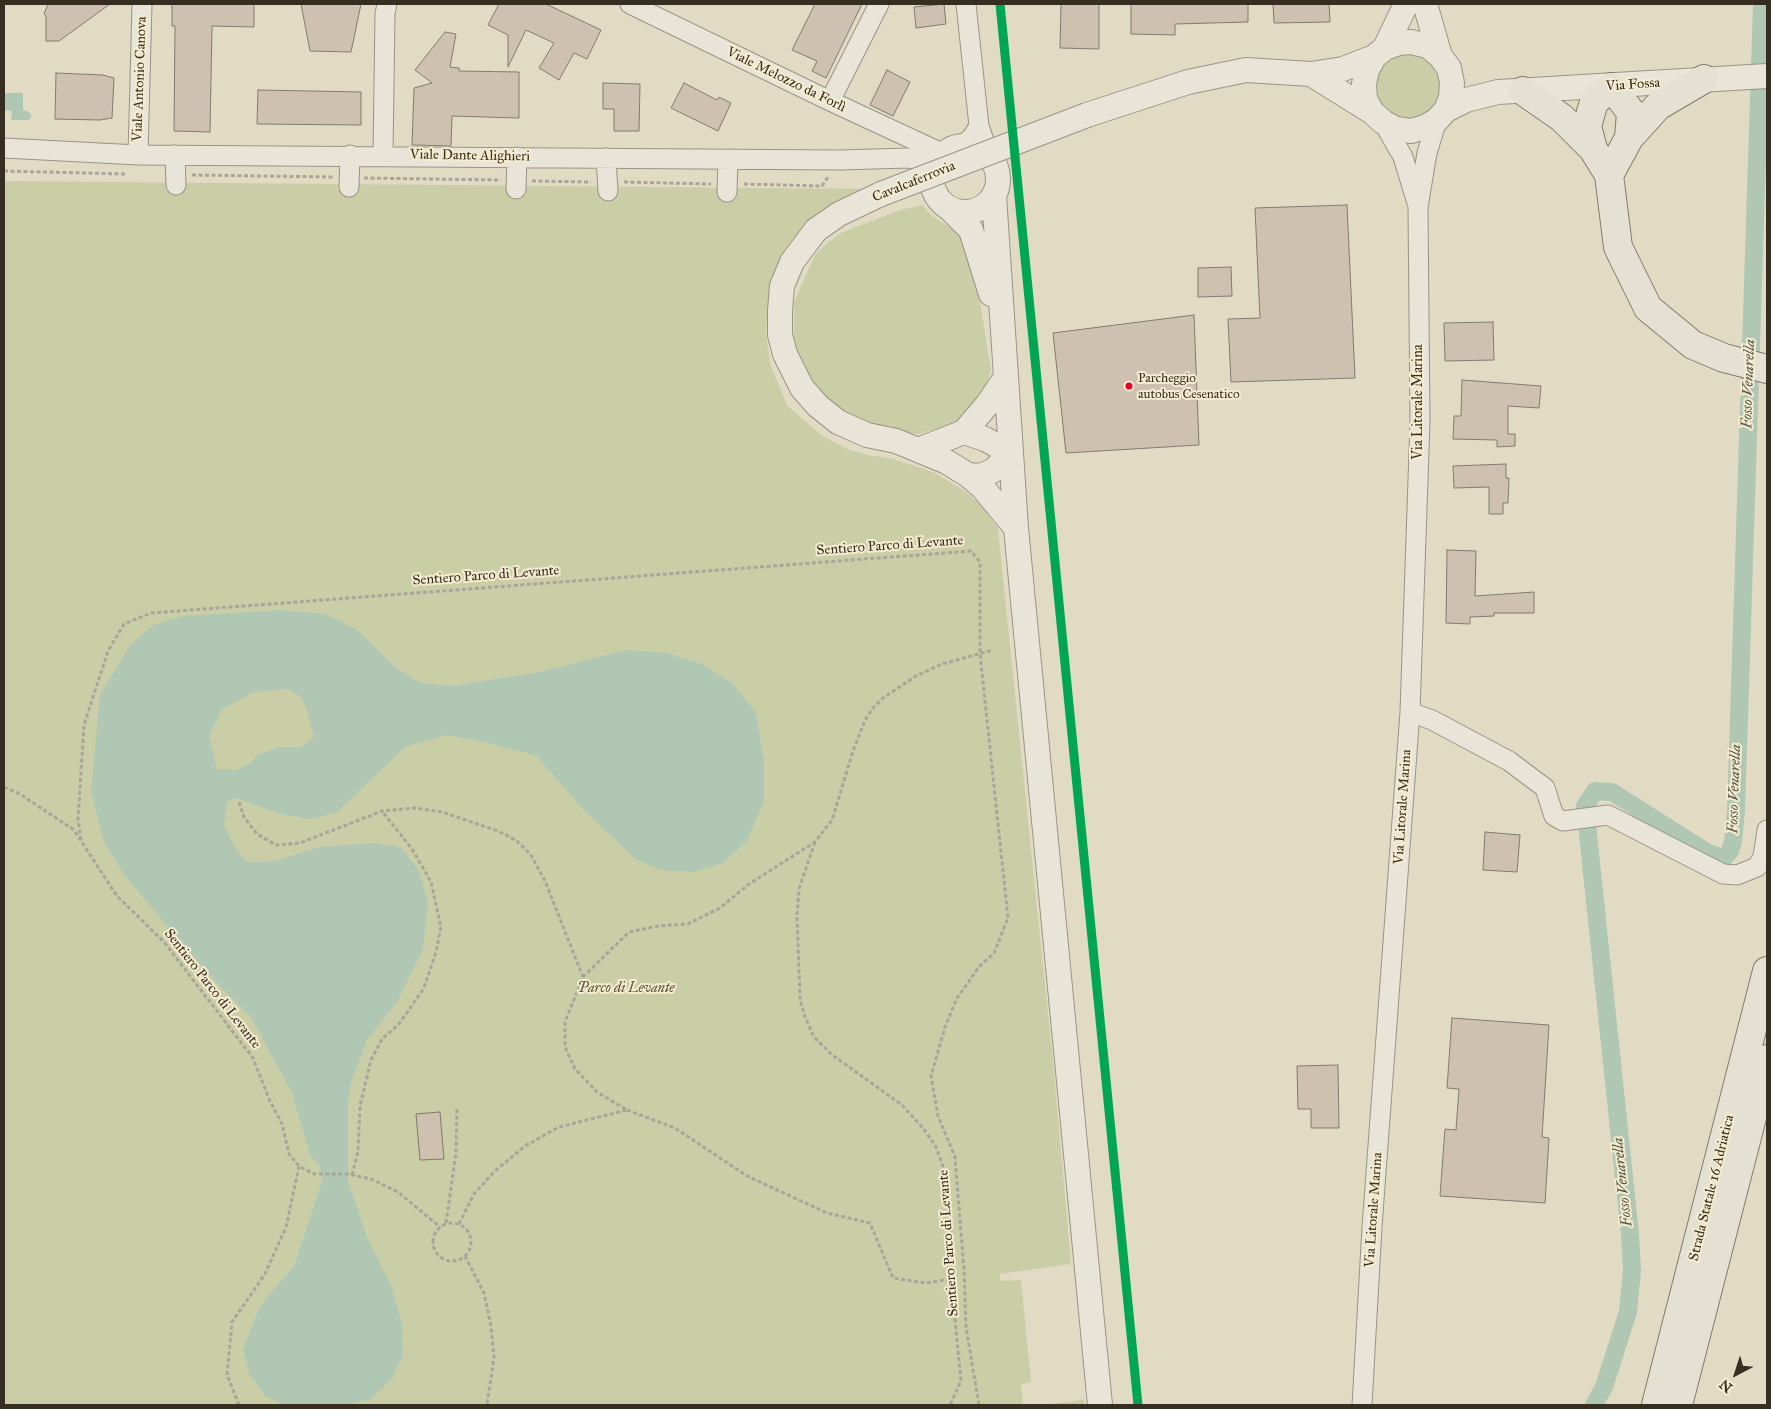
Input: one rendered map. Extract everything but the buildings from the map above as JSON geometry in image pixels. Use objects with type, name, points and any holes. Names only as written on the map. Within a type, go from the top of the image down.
[{"type":"highway","points":[[1609,174],[1629,138],[1658,106],[1713,78]]},
{"type":"highway","points":[[1593,149],[1587,126],[1594,102],[1611,87],[1631,112],[1629,138]]},
{"type":"highway","points":[[1511,91],[1562,118],[1593,149],[1609,174],[1618,247],[1648,308],[1693,345],[1724,358],[1767,369]]},
{"type":"highway","name":"Strada Statale 16 Adriatica","points":[[1656,1405],[1767,971]]},
{"type":"highway","name":"Strada Statale 16 Adriatica","points":[[1678,1405],[1767,1059]]},
{"type":"street","name":"Viale Antonio Canova","points":[[138,155],[142,4]]},
{"type":"street","points":[[383,156],[385,14],[387,4]]},
{"type":"street","name":"Viale Melozzo da Forlì","points":[[630,4],[830,101],[948,154]]},
{"type":"street","points":[[830,101],[880,4]]},
{"type":"street","points":[[966,4],[979,126],[998,176],[994,195],[1016,528],[1100,1405]]},
{"type":"street","name":"Via Litorale Marina","points":[[1406,4],[1380,53],[1367,70],[1364,84],[1366,99],[1403,157],[1418,207]]},
{"type":"street","name":"Via Litorale Marina","points":[[1362,1405],[1372,1226],[1410,712],[1420,422],[1418,207],[1427,153],[1441,115],[1451,97],[1452,83],[1424,4]]},
{"type":"street","points":[[1380,53],[1399,43],[1411,42],[1428,46],[1444,62]]},
{"type":"street","name":"Cavalcaferrovia","points":[[1016,528],[983,488],[968,475],[947,462],[896,441],[867,435],[838,422],[818,406],[802,388],[785,354],[780,335],[782,286],[792,262],[816,230],[839,214],[881,194],[1087,115],[1188,82],[1246,70],[1312,74],[1343,69],[1380,53]]},
{"type":"street","name":"Via Fossa","points":[[1444,62],[1470,82],[1511,91]]},
{"type":"street","points":[[1312,74],[1396,129],[1410,131],[1425,127],[1441,115]]},
{"type":"street","name":"Via Fossa","points":[[1441,115],[1466,100],[1511,91],[1611,87],[1713,78],[1767,76]]},
{"type":"street","points":[[979,126],[972,137],[948,154],[932,184],[941,203],[950,209],[971,230],[1002,327]]},
{"type":"street","name":"Viale Dante Alighieri","points":[[4,148],[138,155],[350,155],[840,160],[908,158],[948,154]]},
{"type":"street","points":[[948,154],[983,151],[990,158]]},
{"type":"street","points":[[175,155],[176,180]]},
{"type":"street","points":[[349,182],[350,155]]},
{"type":"street","points":[[516,185],[518,157]]},
{"type":"street","points":[[606,158],[608,186]]},
{"type":"street","points":[[727,188],[728,159]]},
{"type":"street","points":[[950,209],[970,212],[988,203],[994,195]]},
{"type":"street","points":[[918,450],[964,432],[987,405],[1006,377]]},
{"type":"street","points":[[964,432],[985,439],[1011,453]]},
{"type":"street","points":[[968,475],[981,476],[994,470],[1011,453]]},
{"type":"street","points":[[1410,712],[1432,720],[1509,761],[1545,788],[1554,816],[1563,821],[1608,815],[1723,874],[1737,875],[1757,867],[1763,857],[1767,830]]},
{"type":"path","points":[[176,180],[727,188],[822,186],[840,160]]},
{"type":"path","points":[[4,171],[128,174]]},
{"type":"path","name":"Sentiero Parco di Levante","points":[[81,840],[78,819],[84,725],[108,651],[124,624],[151,613],[971,551],[980,562],[980,654],[1008,918],[994,953],[979,967],[957,998],[945,1028],[931,1076],[938,1116],[955,1156],[964,1270],[966,1327],[979,1405]]},
{"type":"path","name":"Sentiero Parco di Levante","points":[[950,1405],[960,1381],[951,1280],[951,1224],[944,1169],[936,1147],[924,1128],[902,1105],[831,1054],[814,1037],[804,1017],[800,1000],[797,916],[799,889],[815,842],[832,820],[853,751],[865,720],[873,708],[883,698],[916,676],[942,664],[992,650]]},
{"type":"path","name":"Sentiero Parco di Levante","points":[[4,787],[20,794],[74,830],[117,896],[164,942],[253,1058],[269,1099],[282,1124],[289,1154],[300,1166],[314,1174],[350,1174]]},
{"type":"path","points":[[239,802],[244,817],[257,834],[276,845],[300,843],[382,811],[415,808],[442,812],[498,831],[516,840],[531,855],[545,881],[583,977]]},
{"type":"path","points":[[382,811],[412,849],[431,882],[441,927],[436,952],[424,988],[400,1024],[382,1039],[371,1060],[360,1106],[358,1152],[350,1174],[370,1178],[398,1192],[440,1227]]},
{"type":"path","name":"Sentiero Parco di Levante","points":[[815,842],[749,884],[720,908],[688,924],[658,926],[630,932],[583,977],[565,1022],[565,1047],[575,1069],[597,1092],[627,1110],[675,1128],[747,1176],[827,1213],[870,1223],[893,1278],[926,1283],[951,1280]]},
{"type":"path","points":[[446,1224],[456,1153],[457,1108]]},
{"type":"path","points":[[459,1224],[474,1194],[494,1172],[525,1146],[559,1127],[627,1110]]},
{"type":"path","points":[[239,1405],[228,1375],[232,1322],[265,1274],[286,1227],[300,1166]]},
{"type":"path","points":[[446,1224],[459,1224],[470,1236],[471,1247],[465,1256],[460,1259],[448,1260],[438,1254],[435,1248],[434,1237],[440,1227],[446,1224]]},
{"type":"path","points":[[465,1256],[484,1293],[491,1326],[494,1357],[487,1405]]},
{"type":"green space","points":[[1408,55],[1426,61],[1434,69],[1440,87],[1434,105],[1426,113],[1408,119],[1390,113],[1382,105],[1376,87],[1382,69],[1390,61]]},
{"type":"green space","name":"Parco di Levante","points":[[4,181],[877,189],[799,237],[770,285],[766,330],[768,348],[771,366],[787,405],[821,435],[847,449],[893,459],[933,472],[965,491],[983,507],[998,529],[1053,1062],[1071,1264],[1000,1274],[1000,1281],[1021,1280],[1031,1382],[1021,1385],[1023,1405],[4,1405]]},
{"type":"green space","points":[[923,205],[931,215],[959,234],[970,255],[976,277],[991,370],[983,394],[961,421],[919,434],[892,432],[870,427],[819,398],[794,350],[794,302],[815,255],[827,243],[841,233],[900,210]]},
{"type":"green space","points":[[1084,1399],[1084,1405],[1041,1405],[1074,1401]]},
{"type":"shaded area","points":[[4,93],[23,93],[23,110],[31,113],[31,118],[28,120],[11,120],[12,111],[4,110]]},
{"type":"shaded area","points":[[282,610],[326,614],[357,630],[395,667],[421,683],[451,686],[540,672],[627,650],[667,653],[702,664],[733,684],[756,713],[764,761],[764,801],[747,841],[723,863],[693,872],[661,870],[635,859],[580,806],[537,756],[489,743],[446,735],[405,747],[337,812],[310,819],[284,815],[236,798],[227,802],[224,824],[234,846],[246,862],[271,862],[321,847],[375,843],[401,847],[419,871],[428,903],[423,948],[398,1000],[367,1040],[351,1082],[348,1103],[348,1181],[368,1240],[392,1288],[402,1324],[403,1354],[392,1379],[371,1399],[347,1405],[284,1405],[265,1396],[250,1375],[243,1349],[260,1306],[294,1266],[322,1181],[320,1167],[310,1154],[292,1093],[251,1017],[211,977],[125,876],[104,842],[91,792],[100,695],[131,644],[154,625],[183,616]],"holes":[[[288,689],[301,697],[307,710],[314,737],[302,747],[279,747],[257,755],[251,763],[236,770],[217,769],[209,736],[222,709],[254,692]]]},
{"type":"waterway","name":"Fosso Venarella","points":[[1594,1405],[1604,1387],[1628,1312],[1632,1271],[1630,1234],[1585,806],[1595,791],[1612,792],[1708,853],[1724,858],[1730,851],[1733,842],[1736,811],[1762,4]]},
{"type":"transit line","points":[[1000,4],[1138,1405]]},
{"type":"place","name":"Parcheggio autobus Cesenatico","points":[[1129,386]]}]
